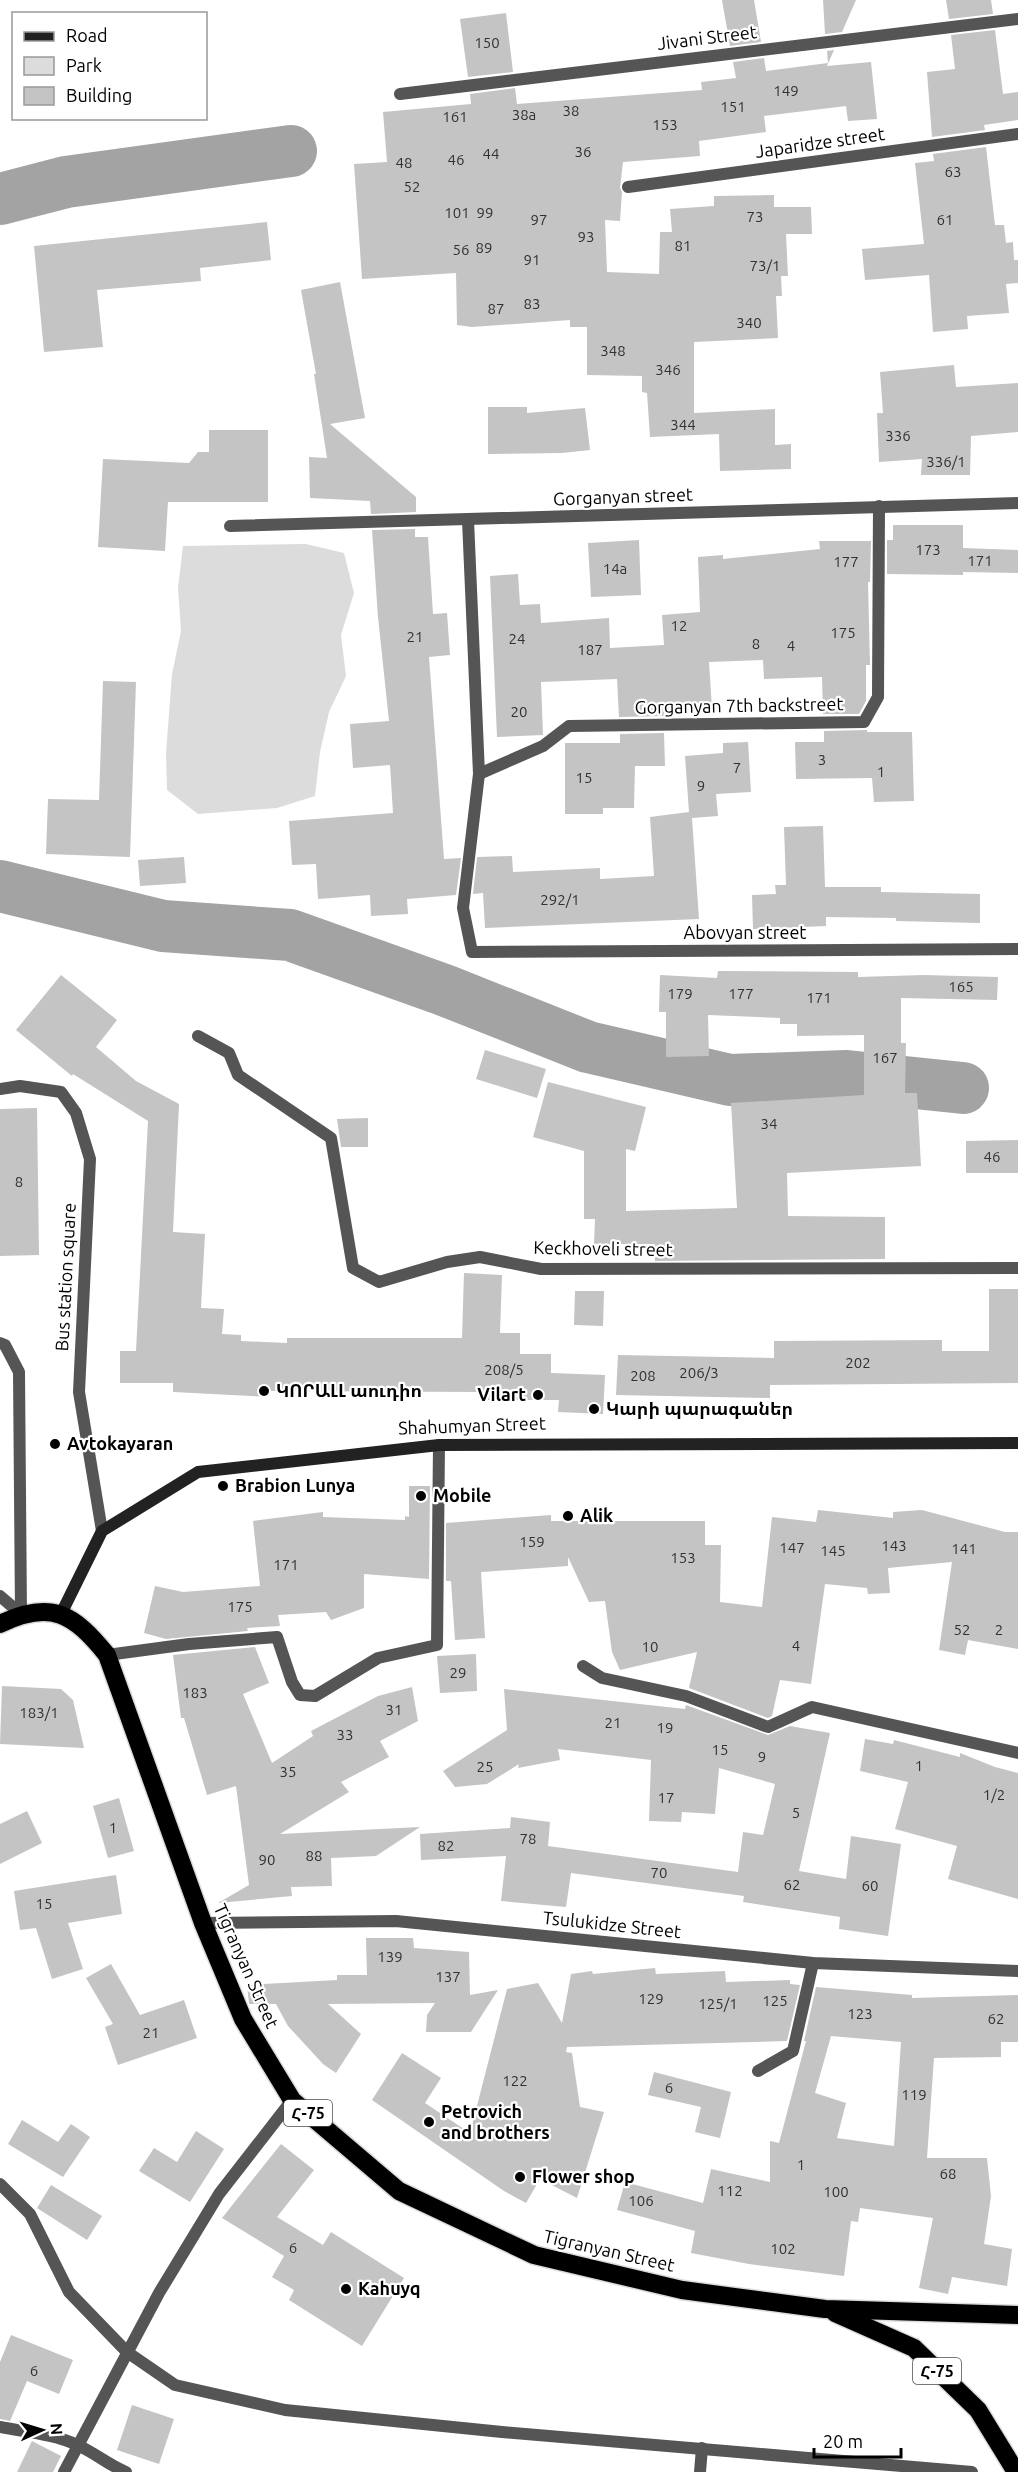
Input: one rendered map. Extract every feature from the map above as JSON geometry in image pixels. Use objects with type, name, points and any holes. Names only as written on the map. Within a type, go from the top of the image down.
[{"type":"highway","name":"Հ-75","points":[[0,1624],[21,1614],[41,1612],[61,1614]]},
{"type":"highway","name":"Tigranyan Street","points":[[61,1614],[87,1630],[107,1655],[203,1923],[243,2019],[292,2100],[399,2191],[534,2255],[682,2290],[825,2309],[1018,2315]]},
{"type":"highway","name":"Tigranyan Street","points":[[825,2309],[914,2348],[978,2410],[1016,2472]]},
{"type":"street","name":"Jivani Street","points":[[400,94],[1018,19]]},
{"type":"street","name":"Japaridze street","points":[[628,186],[1018,134]]},
{"type":"street","name":"Gorganyan street","points":[[230,526],[1018,503]]},
{"type":"street","name":"Gorganyan 7th backstreet","points":[[478,774],[543,746],[569,726],[864,722],[878,697],[879,506]]},
{"type":"street","points":[[468,520],[478,774]]},
{"type":"street","name":"Abovyan street","points":[[478,774],[463,908],[472,952],[1018,949]]},
{"type":"street","name":"Keckhoveli street","points":[[198,1036],[229,1053],[238,1075],[331,1138],[353,1268],[379,1282],[447,1262],[480,1257],[542,1269],[1018,1268]]},
{"type":"street","name":"Bus station square","points":[[0,1089],[20,1086],[61,1092],[76,1113],[90,1159],[79,1392],[102,1530]]},
{"type":"street","points":[[0,1343],[5,1345],[19,1372],[21,1614]]},
{"type":"street","name":"Shahumyan Street","points":[[102,1530],[198,1472],[439,1445],[1018,1443]]},
{"type":"street","points":[[107,1655],[189,1644],[277,1637],[292,1682],[300,1695],[315,1696],[378,1658],[437,1646],[439,1445]]},
{"type":"street","points":[[61,1614],[102,1530]]},
{"type":"street","points":[[0,1596],[21,1614]]},
{"type":"street","points":[[583,1666],[602,1678],[686,1696],[768,1727],[812,1707],[1018,1753]]},
{"type":"street","name":"Tsulukidze Street","points":[[203,1923],[396,1921],[813,1963],[1018,1971]]},
{"type":"street","points":[[758,2071],[793,2051],[813,1963]]},
{"type":"street","points":[[64,2472],[159,2293],[219,2194],[292,2100]]},
{"type":"street","points":[[0,2184],[30,2214],[69,2292],[128,2352],[175,2385],[285,2410],[502,2432],[972,2472]]},
{"type":"street","points":[[0,2427],[77,2445],[109,2465],[126,2472]]},
{"type":"street","points":[[700,2472],[702,2448]]},
{"type":"green space","points":[[306,544],[344,553],[354,593],[341,635],[346,676],[329,712],[320,752],[315,796],[277,808],[198,814],[167,790],[166,753],[172,674],[181,631],[178,588],[183,546]]},
{"type":"building","points":[[722,0],[754,0],[761,42],[730,46]]},
{"type":"building","points":[[823,0],[856,0],[842,32],[825,34]]},
{"type":"building","points":[[946,0],[991,0],[993,14],[949,19]]},
{"type":"building","points":[[506,13],[513,72],[468,77],[460,19]]},
{"type":"building","points":[[995,30],[1003,94],[1018,92],[1018,120],[984,125],[985,130],[932,137],[927,72],[955,69],[951,35]]},
{"type":"building","points":[[834,50],[827,66],[871,62],[877,119],[848,121],[846,106],[764,116],[766,132],[699,141],[700,156],[623,162],[620,221],[605,220],[607,272],[659,274],[660,232],[672,232],[670,209],[714,206],[714,196],[774,195],[774,207],[811,207],[812,234],[786,234],[788,276],[781,276],[782,296],[776,296],[778,338],[694,342],[694,413],[775,409],[775,445],[791,444],[791,469],[720,471],[719,434],[650,437],[647,393],[642,392],[642,376],[587,375],[587,327],[570,327],[570,320],[472,327],[457,325],[456,273],[362,279],[354,164],[387,162],[383,112],[471,104],[470,94],[515,88],[517,104],[702,90],[701,82],[736,78],[733,62],[764,58],[766,71],[828,63],[827,51]]},
{"type":"building","points":[[986,147],[995,225],[1004,225],[1006,243],[1013,242],[1014,260],[1018,260],[1018,283],[1006,284],[1009,313],[967,316],[968,329],[933,332],[929,275],[865,280],[862,249],[924,244],[915,163],[934,161],[933,154]]},
{"type":"building","points":[[267,222],[271,260],[200,268],[201,281],[97,290],[103,347],[44,352],[34,246]]},
{"type":"building","points":[[340,282],[365,418],[330,424],[416,497],[416,512],[371,514],[370,501],[310,498],[309,457],[327,458],[314,374],[316,374],[301,290]]},
{"type":"building","points":[[954,365],[956,387],[1018,383],[1018,432],[971,436],[970,475],[921,475],[922,459],[879,462],[877,413],[883,413],[880,372]]},
{"type":"building","points":[[488,407],[527,407],[527,413],[585,408],[590,450],[562,453],[488,454]]},
{"type":"building","points":[[209,430],[268,430],[268,502],[168,502],[165,551],[98,547],[103,459],[189,463],[198,452],[209,452]]},
{"type":"building","points":[[893,525],[963,525],[963,548],[1018,550],[1018,573],[887,574],[887,540],[893,540]]},
{"type":"building","points":[[415,529],[415,537],[428,537],[433,614],[447,613],[450,655],[429,657],[444,859],[461,858],[456,895],[407,899],[408,914],[371,916],[370,895],[318,899],[316,864],[292,865],[289,821],[393,813],[390,765],[353,768],[350,724],[389,721],[372,530]]},
{"type":"building","points":[[639,540],[641,595],[591,597],[588,543]]},
{"type":"building","points":[[819,541],[871,541],[870,582],[868,582],[870,665],[866,665],[866,701],[859,714],[823,714],[822,677],[764,679],[763,660],[709,662],[712,709],[664,712],[664,716],[619,717],[617,679],[541,682],[543,735],[497,737],[490,576],[518,574],[520,605],[540,604],[541,623],[609,618],[610,648],[664,645],[662,615],[700,612],[698,557],[723,555],[723,559],[820,549]]},
{"type":"building","points":[[103,681],[136,682],[130,857],[46,854],[48,799],[99,800]]},
{"type":"building","points":[[867,730],[867,732],[912,732],[914,801],[874,802],[872,778],[796,779],[795,742],[824,742],[824,731]]},
{"type":"building","points":[[664,733],[665,766],[635,766],[634,808],[603,808],[603,814],[565,814],[565,743],[620,743],[620,734]]},
{"type":"building","points":[[748,742],[751,792],[716,794],[718,816],[692,818],[699,919],[485,928],[483,893],[473,894],[477,857],[512,856],[513,872],[600,868],[600,879],[654,876],[650,817],[689,812],[685,756],[723,753],[723,743]]},
{"type":"building","points":[[823,826],[825,887],[881,887],[881,892],[980,894],[980,923],[826,917],[826,926],[753,929],[752,895],[776,894],[775,885],[786,885],[784,827]]},
{"type":"building","points":[[184,857],[186,883],[140,886],[138,860]]},
{"type":"building","points":[[718,971],[858,972],[858,977],[924,975],[998,977],[997,1000],[901,998],[901,1043],[906,1043],[905,1093],[917,1093],[921,1166],[787,1173],[788,1216],[885,1217],[885,1259],[655,1261],[655,1244],[594,1244],[595,1219],[584,1219],[584,1151],[533,1137],[548,1082],[646,1107],[635,1151],[626,1149],[626,1211],[737,1208],[731,1103],[864,1095],[864,1035],[797,1036],[797,1024],[780,1024],[780,1018],[708,1015],[709,1056],[666,1057],[666,1012],[659,1012],[660,975],[717,978]]},
{"type":"building","points":[[61,975],[117,1020],[96,1047],[136,1081],[179,1104],[173,1232],[205,1234],[201,1308],[224,1309],[222,1334],[241,1335],[241,1341],[287,1343],[287,1338],[462,1338],[464,1273],[502,1275],[500,1333],[520,1333],[520,1354],[551,1354],[551,1373],[605,1375],[603,1414],[558,1412],[559,1400],[480,1400],[480,1392],[268,1391],[268,1397],[173,1392],[173,1383],[120,1383],[120,1351],[136,1351],[148,1121],[73,1074],[72,1076],[16,1030]]},
{"type":"building","points":[[485,1050],[546,1069],[537,1098],[476,1079]]},
{"type":"building","points":[[37,1108],[39,1255],[0,1256],[0,1109]]},
{"type":"building","points":[[368,1118],[368,1147],[341,1147],[337,1119]]},
{"type":"building","points":[[1018,1140],[1018,1173],[966,1173],[966,1141]]},
{"type":"building","points":[[989,1289],[1018,1289],[1018,1383],[770,1385],[770,1398],[616,1395],[618,1355],[774,1358],[774,1341],[942,1340],[942,1351],[989,1351]]},
{"type":"building","points":[[575,1291],[604,1291],[603,1326],[574,1325]]},
{"type":"building","points":[[409,1486],[430,1486],[429,1579],[364,1574],[364,1608],[331,1620],[326,1612],[278,1615],[280,1626],[247,1628],[248,1631],[166,1639],[144,1633],[155,1586],[183,1592],[260,1586],[253,1521],[323,1512],[323,1517],[405,1520],[405,1516],[409,1517]]},
{"type":"building","points":[[818,1510],[893,1518],[893,1512],[922,1510],[1005,1532],[1018,1532],[1018,1649],[968,1640],[965,1655],[939,1650],[952,1562],[888,1568],[890,1593],[868,1594],[867,1588],[825,1584],[811,1684],[780,1680],[772,1716],[768,1718],[689,1688],[697,1652],[620,1670],[612,1652],[605,1601],[589,1602],[568,1557],[568,1566],[481,1572],[485,1638],[455,1640],[451,1581],[446,1581],[446,1523],[551,1515],[551,1521],[705,1521],[705,1545],[721,1545],[720,1602],[762,1607],[772,1517],[816,1522]]},
{"type":"building","points":[[255,1647],[269,1683],[243,1694],[272,1763],[313,1736],[311,1731],[378,1696],[412,1687],[418,1721],[380,1741],[389,1757],[341,1782],[349,1792],[280,1834],[420,1827],[376,1856],[331,1858],[332,1886],[291,1887],[292,1896],[218,1903],[249,1885],[236,1786],[207,1795],[184,1718],[181,1718],[173,1655]]},
{"type":"building","points":[[476,1654],[477,1691],[440,1693],[437,1656]]},
{"type":"building","points":[[2,1686],[61,1689],[73,1700],[84,1748],[0,1744]]},
{"type":"building","points":[[504,1689],[685,1709],[686,1705],[768,1735],[790,1726],[830,1733],[799,1871],[846,1879],[851,1836],[901,1844],[888,1936],[839,1929],[840,1917],[743,1902],[744,1896],[571,1873],[566,1907],[501,1901],[506,1856],[421,1860],[420,1834],[510,1828],[511,1817],[550,1822],[548,1846],[738,1872],[743,1832],[763,1835],[775,1784],[719,1768],[715,1814],[682,1812],[681,1822],[649,1821],[651,1760],[558,1749],[560,1760],[518,1768],[519,1764],[487,1784],[455,1787],[443,1771],[507,1730]]},
{"type":"building","points":[[865,1739],[893,1744],[894,1740],[960,1757],[960,1753],[995,1767],[1018,1773],[1018,1899],[948,1879],[957,1846],[895,1829],[908,1782],[860,1771]]},
{"type":"building","points":[[119,1798],[134,1851],[108,1858],[93,1806]]},
{"type":"building","points":[[27,1811],[42,1843],[0,1864],[0,1824]]},
{"type":"building","points":[[116,1875],[122,1914],[68,1923],[83,1969],[52,1979],[36,1928],[20,1930],[14,1891]]},
{"type":"building","points":[[366,1938],[413,1938],[414,1948],[469,1952],[470,1995],[498,1990],[471,2032],[426,2032],[427,2015],[435,2003],[328,2004],[361,2034],[336,2073],[323,2064],[288,2026],[276,2004],[249,2004],[247,1985],[337,1980],[337,1975],[367,1975]]},
{"type":"building","points":[[111,1964],[140,2015],[184,2000],[197,2038],[118,2065],[105,2027],[113,2024],[86,1978]]},
{"type":"building","points":[[655,1968],[656,1974],[725,1971],[726,1982],[790,1980],[790,1984],[800,1985],[787,2041],[567,2047],[566,2052],[572,2053],[580,2107],[604,2112],[577,2198],[540,2179],[526,2203],[504,2191],[372,2100],[402,2053],[441,2078],[425,2103],[470,2133],[507,1989],[538,1983],[562,2023],[571,1974]]},
{"type":"building","points":[[816,1987],[912,1995],[912,1998],[1018,1995],[1018,2042],[1001,2042],[1001,2057],[934,2058],[927,2158],[987,2158],[991,2196],[984,2244],[1012,2249],[1007,2286],[952,2277],[948,2294],[919,2288],[933,2218],[860,2208],[858,2222],[851,2221],[844,2276],[749,2264],[691,2253],[695,2231],[617,2210],[625,2182],[703,2203],[711,2169],[770,2182],[770,2141],[779,2143],[806,2041],[804,2041]],"holes":[[[831,2036],[901,2042],[894,2146],[837,2138],[846,2103],[815,2093]]]},
{"type":"building","points":[[654,2072],[731,2092],[720,2138],[695,2132],[701,2107],[648,2095]]},
{"type":"building","points":[[22,2120],[58,2142],[71,2124],[90,2137],[63,2177],[8,2144]]},
{"type":"building","points":[[196,2131],[224,2149],[190,2202],[139,2171],[154,2148],[177,2162]]},
{"type":"building","points":[[281,2144],[314,2170],[277,2217],[323,2245],[331,2232],[404,2278],[362,2346],[289,2300],[294,2290],[272,2277],[284,2256],[222,2218]]},
{"type":"building","points":[[51,2185],[102,2216],[87,2240],[37,2208]]},
{"type":"building","points":[[11,2335],[73,2360],[59,2394],[27,2381],[10,2421],[0,2419],[0,2362]]},
{"type":"building","points":[[132,2405],[174,2419],[159,2464],[117,2450]]},
{"type":"building","points":[[32,2441],[61,2456],[53,2472],[17,2472]]},
{"type":"waterway","points":[[0,199],[66,182],[291,151]]},
{"type":"waterway","points":[[0,886],[163,926],[290,935],[444,990],[588,1047],[730,1080],[847,1076],[963,1088]]},
{"type":"place","name":"ԿՈՐԱԼԼ աուդիո","points":[[264,1391]]},
{"type":"place","name":"Vilart","points":[[538,1395]]},
{"type":"place","name":"Կարի պարագաներ","points":[[594,1409]]},
{"type":"place","name":"Avtokayaran","points":[[55,1444]]},
{"type":"place","name":"Brabion Lunya","points":[[223,1486]]},
{"type":"place","name":"Mobile","points":[[421,1496]]},
{"type":"place","name":"Alik","points":[[568,1516]]},
{"type":"place","name":"Petrovich and brothers","points":[[429,2122]]},
{"type":"place","name":"Flower shop","points":[[520,2177]]},
{"type":"place","name":"Kahuyq","points":[[346,2289]]}]
